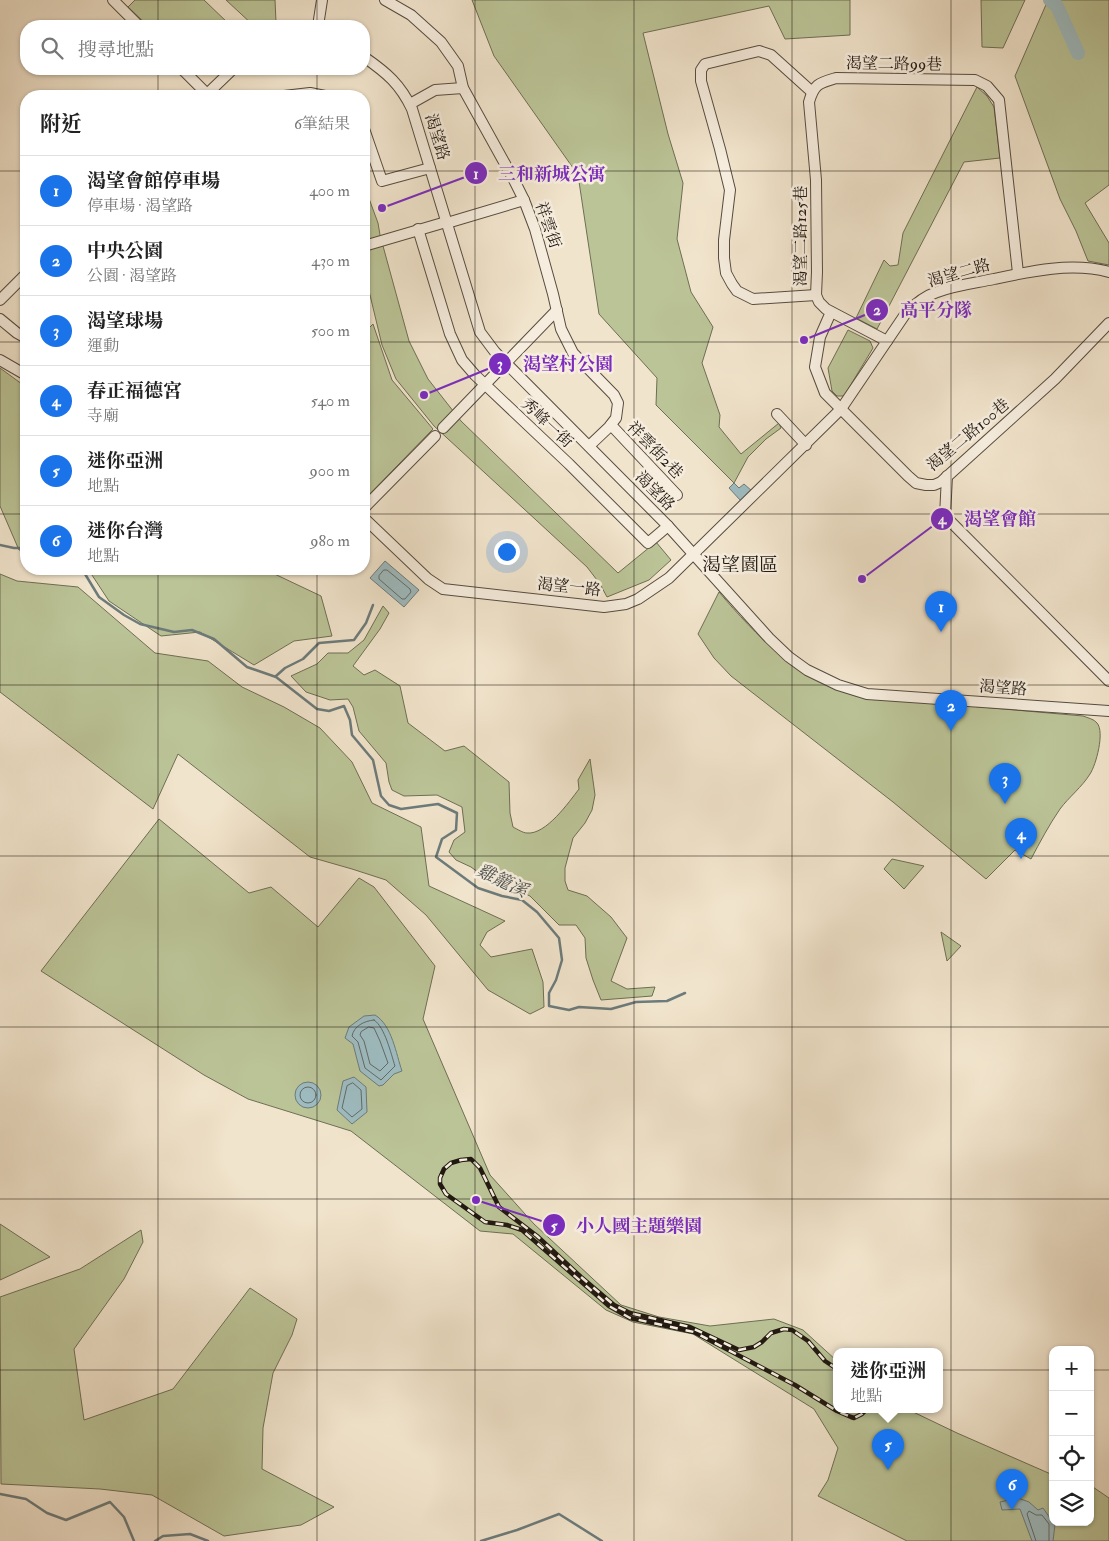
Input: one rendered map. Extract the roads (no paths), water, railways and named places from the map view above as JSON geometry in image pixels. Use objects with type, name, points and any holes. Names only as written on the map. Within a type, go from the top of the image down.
[{"type":"street","points":[[113,0],[133,20]]},
{"type":"street","points":[[319,20],[322,0]]},
{"type":"street","name":"祥雲街","points":[[385,0],[411,15],[441,42],[458,66],[463,88],[524,200],[535,229],[561,329],[572,352],[614,395],[618,403],[616,418],[611,425]]},
{"type":"street","points":[[812,92],[771,55],[759,51],[705,64],[701,70],[701,82],[730,190],[724,240],[726,273],[737,291],[753,299],[816,295]]},
{"type":"street","name":"渴望路","points":[[370,60],[388,74],[404,92],[410,104],[480,332],[506,363],[695,554],[769,638],[789,657],[807,670],[838,685],[867,694],[1109,711]]},
{"type":"street","points":[[188,75],[201,90]]},
{"type":"street","points":[[213,90],[226,75]]},
{"type":"street","name":"渴望二路99巷","points":[[812,92],[817,84],[836,78],[975,80],[987,86],[999,100],[1018,273]]},
{"type":"street","points":[[410,104],[435,90],[463,88]]},
{"type":"street","name":"渴望二路125巷","points":[[812,92],[809,102],[816,180],[818,272],[816,295],[819,302],[831,312],[887,341]]},
{"type":"street","points":[[370,146],[382,181],[430,168]]},
{"type":"street","points":[[370,244],[524,200]]},
{"type":"street","name":"秀峰一街","points":[[418,229],[450,334],[462,360],[485,385],[570,465],[648,543],[668,526]]},
{"type":"street","name":"渴望二路","points":[[842,409],[906,313],[916,303],[936,292],[1018,273],[1066,268],[1094,268],[1109,272]]},
{"type":"street","points":[[0,300],[20,280]]},
{"type":"street","points":[[443,428],[557,310]]},
{"type":"street","name":"渴望二路100巷","points":[[831,312],[820,337],[815,367],[825,393],[916,483],[926,486],[934,485],[948,476],[1055,380],[1109,324]]},
{"type":"street","points":[[0,318],[20,335]]},
{"type":"street","points":[[0,360],[20,372]]},
{"type":"street","name":"渴望一路","points":[[370,523],[438,582],[443,589],[492,590],[604,607],[626,604],[638,599],[669,578],[842,409]]},
{"type":"street","points":[[777,414],[806,445]]},
{"type":"street","points":[[589,446],[611,425]]},
{"type":"street","name":"祥雲街2巷","points":[[611,425],[677,495]]},
{"type":"street","points":[[370,502],[435,436]]},
{"type":"street","points":[[948,476],[945,516],[1109,681]]},
{"type":"water","points":[[734,483],[739,488],[744,484],[752,491],[741,501],[729,488]]},
{"type":"water","points":[[385,561],[419,590],[404,607],[370,578]]},
{"type":"water","points":[[375,1015],[386,1026],[402,1071],[394,1074],[383,1085],[379,1086],[360,1071],[353,1044],[345,1038],[349,1027],[364,1016]]},
{"type":"water","points":[[354,1077],[366,1087],[367,1112],[352,1124],[337,1110],[343,1081]]},
{"type":"water","points":[[308,1082],[317,1086],[321,1095],[317,1104],[308,1108],[299,1104],[295,1095],[299,1086]]},
{"type":"water","points":[[1018,1498],[1029,1502],[1038,1510],[1043,1508],[1049,1516],[1049,1526],[1055,1526],[1053,1541],[1032,1541],[1020,1509],[1002,1510],[1000,1502]]},
{"type":"waterway","points":[[1050,0],[1057,6],[1078,53]]},
{"type":"waterway","name":"雞籠溪","points":[[0,545],[20,548]]},
{"type":"waterway","name":"雞籠溪","points":[[86,575],[99,597],[140,624],[174,632],[192,630],[214,639],[247,667],[276,677],[317,709],[329,711],[344,706],[350,720],[352,735],[373,760],[381,796],[389,805],[401,809],[438,804],[457,813],[456,830],[442,839],[436,857],[478,888],[522,900],[537,912],[559,938],[562,960],[556,980],[549,993],[549,1006],[569,1010],[579,1007],[611,1009],[636,1002],[667,1001],[685,993]]},
{"type":"waterway","points":[[276,676],[285,668],[303,659],[319,643],[354,640],[366,623],[373,605]]},
{"type":"waterway","points":[[0,1494],[26,1499],[47,1513],[66,1520],[110,1502],[124,1517],[134,1541]]},
{"type":"waterway","points":[[481,1541],[559,1514],[602,1541]]},
{"type":"waterway","points":[[155,1541],[163,1536],[190,1534],[208,1541]]},
{"type":"railway","points":[[833,1366],[825,1361],[808,1341],[792,1330],[784,1329],[771,1333],[754,1347],[739,1350],[690,1327],[630,1313],[614,1305],[537,1236],[499,1207],[480,1168],[471,1159],[451,1163],[444,1169],[440,1178],[440,1184],[446,1194],[485,1222],[507,1225],[522,1230],[609,1306],[630,1318],[694,1332],[795,1385],[833,1409]]},
{"type":"railway","points":[[842,1413],[854,1418],[863,1413]]},
{"type":"place","name":"三和新城公寓","points":[[382,208]]},
{"type":"place","name":"高平分隊","points":[[804,340]]},
{"type":"place","name":"渴望村公園","points":[[424,395]]},
{"type":"place","name":"渴望會館","points":[[862,579]]},
{"type":"place","name":"渴望會館停車場","points":[[941,632]]},
{"type":"place","name":"中央公園","points":[[951,731]]},
{"type":"place","name":"渴望球場","points":[[1005,804]]},
{"type":"place","name":"春正福德宮","points":[[1021,859]]},
{"type":"place","name":"小人國主題樂園","points":[[476,1200]]},
{"type":"place","name":"迷你亞洲","points":[[888,1470]]},
{"type":"place","name":"迷你台灣","points":[[1012,1510]]},
{"type":"district","name":"渴望園區","points":[[740,565]]}]
